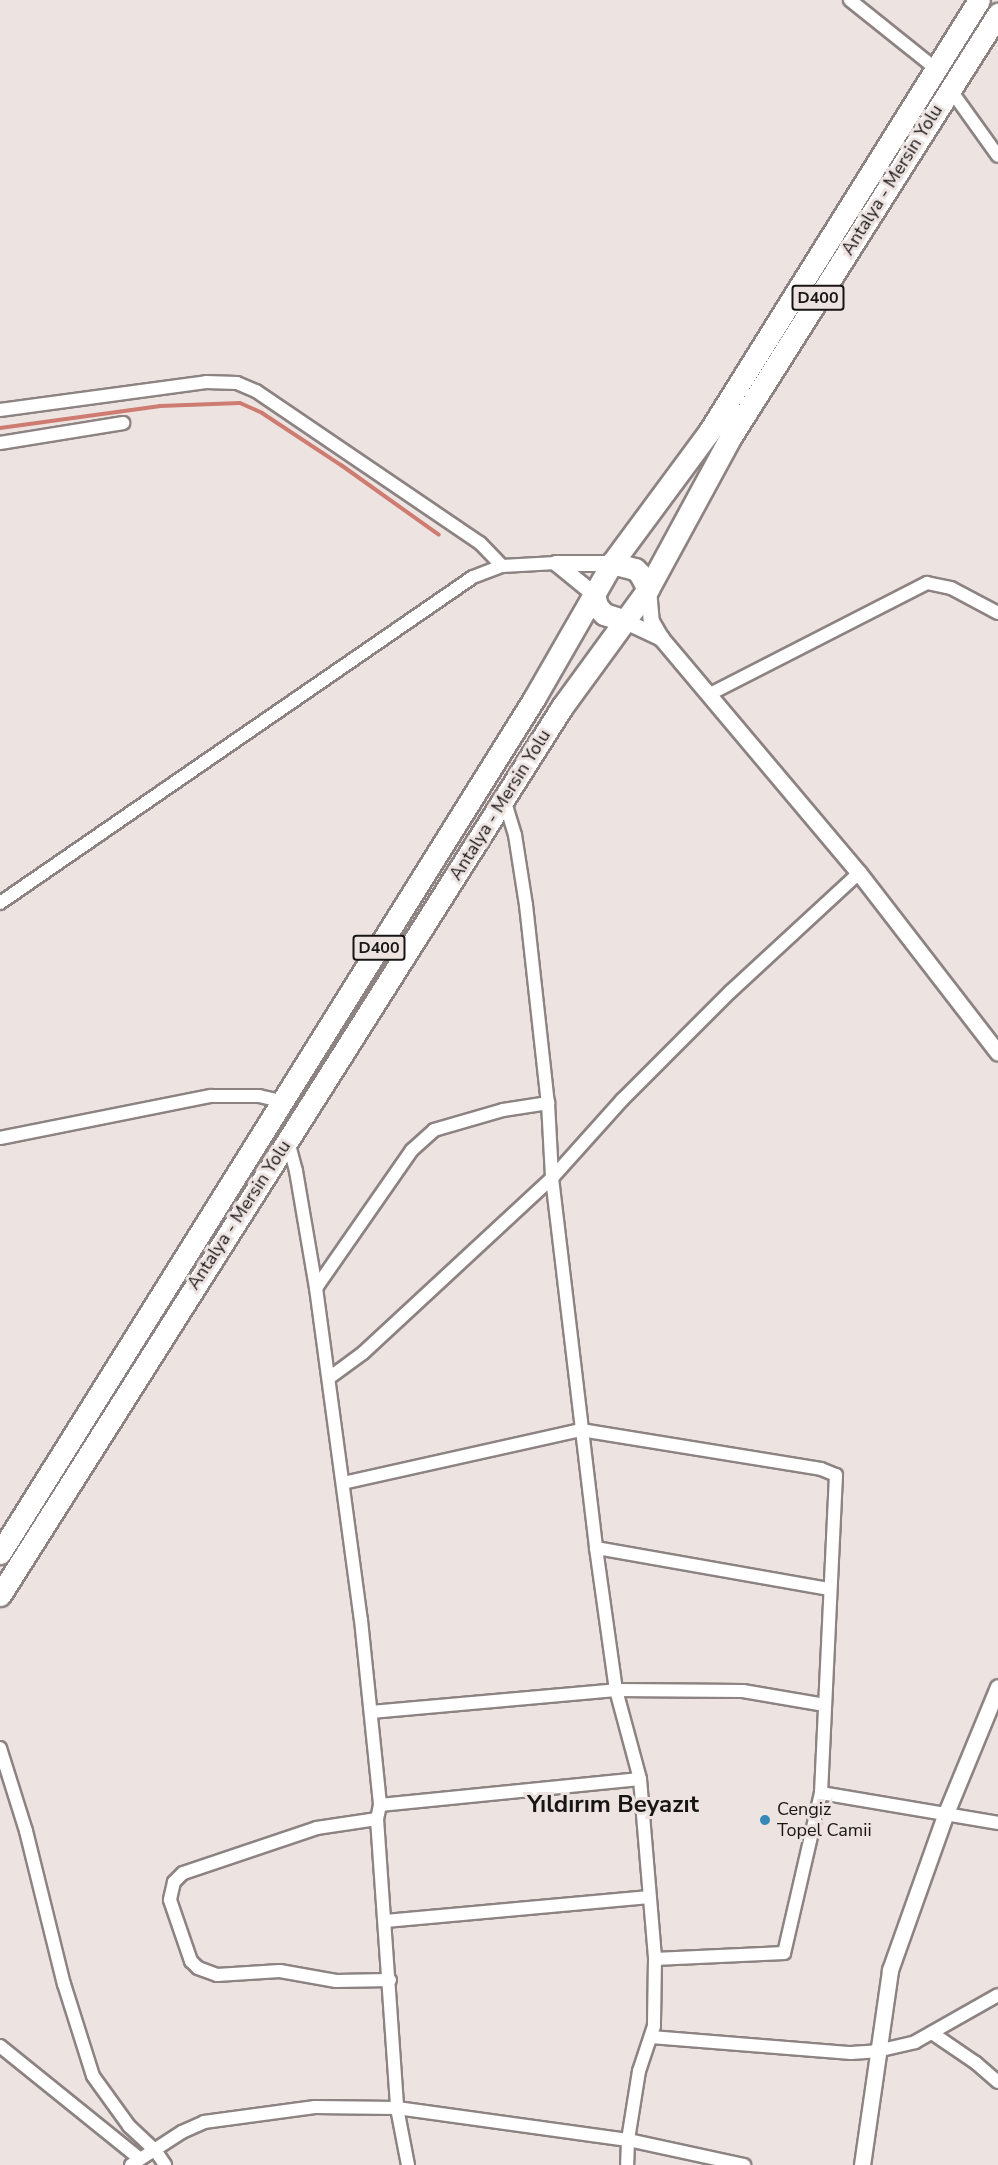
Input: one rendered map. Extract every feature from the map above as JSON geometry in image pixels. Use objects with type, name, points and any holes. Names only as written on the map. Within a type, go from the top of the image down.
[{"type":"highway","name":"Antalya - Mersin Yolu","points":[[0,1553],[284,1102],[535,697],[612,563],[709,432],[979,0]]},
{"type":"highway","name":"Antalya - Mersin Yolu","points":[[0,1595],[562,707],[648,589],[730,438],[998,14]]},
{"type":"highway","points":[[612,563],[635,569],[648,589]]},
{"type":"highway","points":[[594,594],[597,606],[604,614],[625,621]]},
{"type":"street","points":[[850,0],[935,68]]},
{"type":"street","points":[[950,89],[998,156]]},
{"type":"street","points":[[0,410],[195,383],[237,383],[256,391],[480,543],[502,566]]},
{"type":"street","points":[[0,442],[123,423]]},
{"type":"street","points":[[556,563],[594,594]]},
{"type":"street","points":[[0,903],[473,577],[502,566],[612,563]]},
{"type":"street","points":[[710,694],[927,583],[951,588],[998,613]]},
{"type":"street","points":[[648,589],[651,621],[661,638],[859,873],[998,1053]]},
{"type":"street","points":[[625,621],[661,638]]},
{"type":"street","points":[[504,799],[515,835],[526,904],[548,1103],[552,1178],[596,1548],[616,1690],[640,1779],[655,1959],[654,2026],[639,2071],[628,2140],[627,2165]]},
{"type":"street","points":[[329,1378],[363,1353],[552,1178],[622,1100],[730,993],[859,873]]},
{"type":"street","points":[[0,1138],[211,1096],[259,1096],[284,1102]]},
{"type":"street","points":[[316,1288],[412,1150],[434,1130],[503,1110],[548,1103]]},
{"type":"street","points":[[287,1140],[296,1171],[316,1288],[371,1712],[380,1805],[377,1819],[386,1921],[397,2109],[408,2165]]},
{"type":"street","points":[[343,1483],[581,1430],[821,1469],[836,1475],[821,1793],[784,1953],[655,1959]]},
{"type":"street","points":[[596,1548],[829,1589]]},
{"type":"street","points":[[862,2165],[890,1970],[946,1813],[998,1688]]},
{"type":"street","points":[[371,1712],[616,1690],[743,1691],[825,1705]]},
{"type":"street","points":[[0,1748],[26,1831],[64,1984],[93,2076],[129,2126],[155,2150],[165,2165]]},
{"type":"street","points":[[380,1805],[640,1779]]},
{"type":"street","points":[[821,1793],[998,1822]]},
{"type":"street","points":[[377,1819],[317,1828],[183,1873],[174,1882],[170,1900],[191,1960],[198,1968],[217,1975],[280,1971],[336,1980],[390,1980]]},
{"type":"street","points":[[386,1921],[649,1897]]},
{"type":"street","points":[[651,2037],[851,2053],[877,2051],[915,2042],[998,1995]]},
{"type":"street","points":[[932,2033],[976,2063],[998,2082]]},
{"type":"street","points":[[0,2046],[136,2162],[197,2125],[224,2118],[315,2107],[397,2109],[628,2140],[744,2165]]},
{"type":"waterway","points":[[0,428],[160,406],[240,403],[262,413],[341,465],[439,535]]},
{"type":"place","name":"Cengiz Topel Camii","points":[[765,1820]]},
{"type":"district","name":"Yıldırım Beyazıt","points":[[613,1805]]}]
